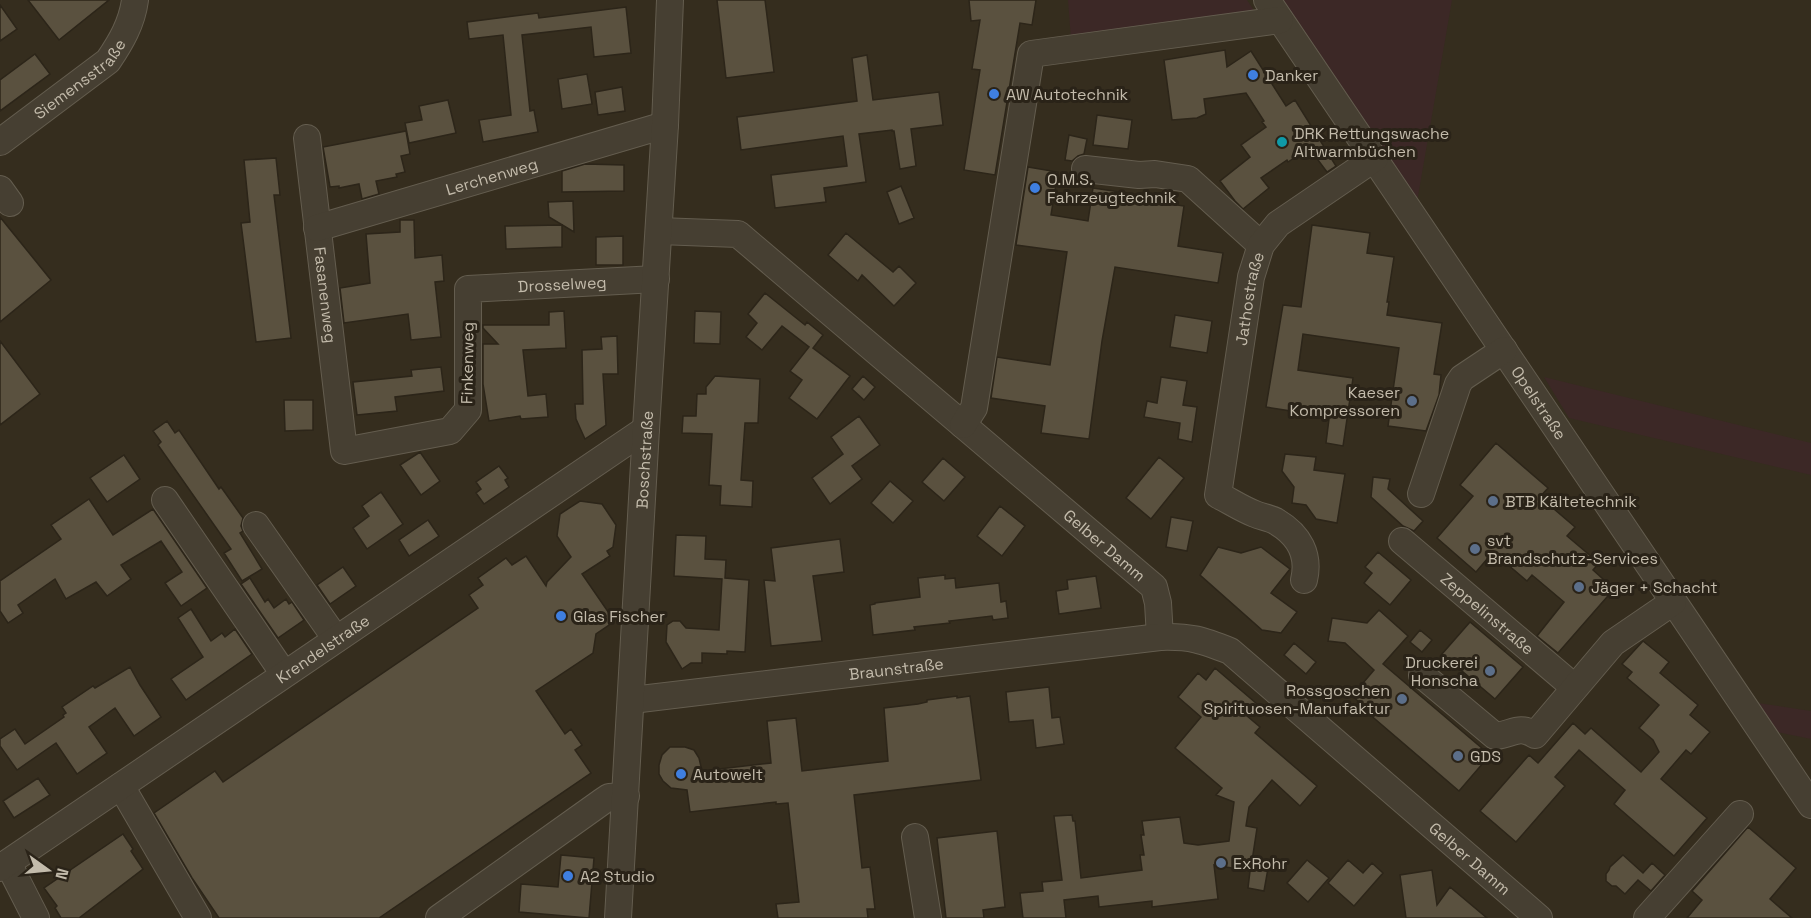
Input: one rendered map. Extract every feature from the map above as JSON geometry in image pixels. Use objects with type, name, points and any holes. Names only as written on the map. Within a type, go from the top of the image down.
[{"type":"street","name":"Siemensstraße","points":[[0,142],[108,61],[130,22],[135,0]]},
{"type":"street","name":"Boschstraße","points":[[618,918],[659,231],[670,0]]},
{"type":"street","name":"Opelstraße","points":[[1273,10],[1811,805]]},
{"type":"street","points":[[963,426],[974,408],[1031,54],[1273,10]]},
{"type":"street","name":"Lerchenweg","points":[[317,228],[665,125]]},
{"type":"street","name":"Fasanenweg","points":[[307,138],[344,451]]},
{"type":"street","name":"Jathostraße","points":[[1304,580],[1306,561],[1304,552],[1295,537],[1276,521],[1255,514],[1218,495],[1251,277],[1261,245],[1278,224],[1375,158]]},
{"type":"street","points":[[1085,169],[1188,179],[1261,245]]},
{"type":"street","name":"Gelber Damm","points":[[659,231],[738,234],[1154,587],[1158,603],[1160,637],[1185,636],[1202,639],[1230,651],[1539,918]]},
{"type":"street","name":"Drosselweg","points":[[468,289],[656,279]]},
{"type":"street","name":"Finkenweg","points":[[344,451],[450,431],[468,410],[468,289]]},
{"type":"street","points":[[1421,494],[1458,384],[1462,378],[1504,350]]},
{"type":"street","name":"Krendelstraße","points":[[4,866],[646,429]]},
{"type":"street","points":[[165,500],[284,674]]},
{"type":"street","points":[[256,525],[336,639]]},
{"type":"street","name":"Zeppelinstraße","points":[[1402,541],[1574,687]]},
{"type":"street","points":[[1422,675],[1495,736],[1518,729],[1527,730],[1535,735],[1613,643],[1673,602]]},
{"type":"street","name":"Braunstraße","points":[[632,699],[1160,637]]},
{"type":"street","points":[[121,786],[198,918]]},
{"type":"street","points":[[439,918],[609,797],[626,796]]},
{"type":"street","points":[[1647,918],[1740,814]]},
{"type":"street","points":[[915,837],[928,918]]},
{"type":"street","points":[[4,866],[36,918]]},
{"type":"shaded area","points":[[1068,0],[1247,0],[1257,15],[1071,39]]},
{"type":"shaded area","points":[[1280,0],[1452,0],[1417,202]]},
{"type":"shaded area","points":[[1544,377],[1811,443],[1811,475],[1569,418]]},
{"type":"shaded area","points":[[1758,703],[1811,711],[1811,739],[1772,731]]},
{"type":"building","points":[[28,0],[109,0],[59,40]]},
{"type":"building","points":[[717,0],[765,0],[774,72],[726,78]]},
{"type":"building","points":[[969,0],[1036,0],[1032,25],[1020,23],[995,175],[964,170],[980,70],[972,69],[980,20],[971,21]]},
{"type":"building","points":[[0,5],[17,29],[0,41]]},
{"type":"building","points":[[626,7],[631,53],[594,57],[591,27],[522,35],[530,111],[534,110],[538,132],[483,142],[479,120],[511,115],[503,35],[469,39],[467,22],[538,13],[539,18]]},
{"type":"building","points":[[1225,50],[1227,67],[1251,51],[1286,106],[1295,100],[1336,166],[1327,172],[1309,148],[1261,178],[1269,188],[1243,209],[1235,201],[1220,181],[1250,157],[1241,145],[1266,127],[1262,122],[1264,121],[1246,93],[1204,99],[1206,114],[1197,118],[1172,120],[1164,60]]},
{"type":"building","points":[[35,54],[50,74],[0,111],[0,80]]},
{"type":"building","points":[[867,55],[873,100],[939,92],[943,125],[911,129],[916,166],[900,169],[894,131],[859,134],[866,182],[824,188],[826,202],[775,208],[771,175],[847,166],[843,136],[741,150],[737,117],[857,101],[852,58]]},
{"type":"building","points":[[587,74],[592,104],[562,109],[558,79]]},
{"type":"building","points":[[622,87],[625,111],[598,115],[595,92]]},
{"type":"building","points":[[448,100],[456,133],[409,143],[405,123],[422,120],[419,106]]},
{"type":"building","points":[[1097,115],[1132,120],[1128,149],[1093,145]]},
{"type":"building","points":[[406,131],[410,154],[401,156],[405,172],[396,174],[397,177],[376,181],[379,194],[362,199],[359,184],[339,188],[339,186],[330,187],[323,147]]},
{"type":"building","points":[[1069,135],[1087,139],[1084,154],[1072,161],[1065,160]]},
{"type":"building","points":[[276,158],[280,195],[274,195],[291,338],[256,342],[241,223],[250,222],[244,160]]},
{"type":"building","points":[[585,164],[624,165],[624,191],[562,192],[562,171]]},
{"type":"building","points":[[1028,167],[1058,172],[1051,215],[1088,221],[1093,188],[1127,193],[1127,197],[1184,206],[1178,246],[1223,253],[1218,283],[1115,267],[1089,439],[1041,433],[1045,406],[991,398],[997,357],[1050,365],[1067,252],[1016,245]]},
{"type":"building","points":[[901,186],[914,218],[899,224],[887,192]]},
{"type":"building","points":[[573,201],[574,232],[549,217],[548,202]]},
{"type":"building","points":[[0,217],[51,280],[0,322]]},
{"type":"building","points":[[400,220],[414,220],[415,258],[442,255],[444,281],[435,282],[441,337],[411,340],[408,314],[344,323],[340,288],[370,283],[366,234],[400,232]]},
{"type":"building","points":[[562,225],[562,247],[506,249],[505,226]]},
{"type":"building","points":[[1312,225],[1370,233],[1367,253],[1394,257],[1387,315],[1442,323],[1434,374],[1441,375],[1439,395],[1426,431],[1388,426],[1399,348],[1303,334],[1298,370],[1353,378],[1343,446],[1326,443],[1329,419],[1297,415],[1297,412],[1266,407],[1283,305],[1301,307]]},
{"type":"building","points":[[846,233],[893,272],[899,266],[916,283],[894,306],[862,275],[858,281],[828,255]]},
{"type":"building","points":[[623,236],[623,265],[596,265],[596,237]]},
{"type":"building","points":[[765,293],[805,325],[807,322],[823,335],[813,348],[850,376],[817,419],[789,398],[802,380],[790,371],[809,347],[782,326],[762,350],[746,337],[757,323],[748,314]]},
{"type":"building","points":[[564,311],[566,348],[523,350],[528,396],[546,394],[548,417],[521,419],[520,416],[489,421],[483,384],[483,344],[498,344],[483,328],[483,325],[549,325],[549,312]]},
{"type":"building","points":[[695,311],[721,312],[720,344],[694,343]]},
{"type":"building","points":[[1175,315],[1212,321],[1207,353],[1170,347]]},
{"type":"building","points":[[617,336],[618,374],[603,374],[606,425],[585,439],[576,419],[575,404],[583,404],[582,350],[602,349],[601,337]]},
{"type":"building","points":[[0,341],[40,394],[0,425]]},
{"type":"building","points":[[441,367],[444,391],[395,397],[397,411],[357,415],[353,382],[412,376],[411,370]]},
{"type":"building","points":[[715,376],[760,379],[758,423],[745,423],[741,480],[753,481],[752,507],[720,505],[721,486],[709,485],[712,434],[682,433],[683,416],[696,416],[697,394],[706,394],[706,387]]},
{"type":"building","points":[[863,376],[875,387],[864,400],[852,389]]},
{"type":"building","points":[[1161,377],[1187,381],[1183,405],[1197,407],[1192,442],[1178,439],[1180,423],[1144,417],[1147,401],[1157,403]]},
{"type":"building","points":[[284,400],[313,400],[313,430],[285,431]]},
{"type":"building","points":[[859,416],[880,445],[852,466],[862,479],[830,504],[812,478],[843,454],[831,437]]},
{"type":"building","points":[[167,421],[175,433],[179,430],[219,489],[221,487],[243,518],[241,526],[243,531],[240,533],[262,569],[242,581],[224,553],[231,549],[158,445],[161,442],[153,431]]},
{"type":"building","points":[[1496,443],[1548,488],[1540,497],[1575,527],[1567,536],[1599,563],[1593,570],[1614,589],[1558,653],[1537,636],[1564,602],[1532,575],[1527,581],[1493,552],[1476,572],[1437,538],[1473,496],[1460,485]]},
{"type":"building","points":[[420,452],[440,481],[421,495],[400,465]]},
{"type":"building","points":[[1285,454],[1316,457],[1314,470],[1345,474],[1337,523],[1316,519],[1306,505],[1292,503],[1294,487],[1282,471]]},
{"type":"building","points":[[124,455],[140,479],[107,502],[90,478]]},
{"type":"building","points":[[1159,457],[1184,478],[1151,519],[1126,498]]},
{"type":"building","points":[[943,458],[965,477],[944,501],[922,482]]},
{"type":"building","points":[[499,466],[508,478],[505,480],[509,487],[484,504],[476,493],[481,489],[476,482]]},
{"type":"building","points":[[1373,477],[1390,479],[1388,489],[1423,521],[1414,531],[1403,526],[1371,497]]},
{"type":"building","points":[[890,481],[913,501],[893,523],[871,503]]},
{"type":"building","points":[[381,492],[403,524],[367,549],[353,528],[369,516],[362,506]]},
{"type":"building","points":[[89,499],[113,535],[153,509],[207,588],[181,606],[165,583],[182,572],[161,541],[121,565],[131,579],[107,596],[96,582],[66,599],[55,579],[18,605],[23,613],[8,623],[0,611],[0,581],[61,539],[51,525]]},
{"type":"building","points":[[580,501],[602,504],[616,525],[613,547],[607,551],[610,556],[582,574],[611,616],[609,625],[596,634],[593,653],[536,691],[565,734],[571,729],[582,745],[575,750],[591,773],[379,918],[219,918],[192,878],[154,813],[215,771],[223,782],[478,608],[469,595],[483,585],[478,578],[506,558],[512,565],[526,556],[546,586],[547,582],[571,557],[557,536],[560,514]]},
{"type":"building","points":[[1000,506],[1025,526],[1002,556],[977,536]]},
{"type":"building","points":[[1171,517],[1193,521],[1187,551],[1166,547]]},
{"type":"building","points":[[428,520],[439,536],[409,556],[399,540]]},
{"type":"building","points":[[676,535],[706,536],[705,559],[726,560],[725,578],[749,580],[745,652],[702,653],[702,663],[691,663],[682,669],[666,642],[667,625],[673,621],[680,621],[686,628],[719,630],[722,579],[674,576]]},
{"type":"building","points":[[840,539],[844,572],[813,576],[822,641],[771,646],[764,580],[775,581],[771,548]]},
{"type":"building","points":[[1218,547],[1241,553],[1261,547],[1290,569],[1271,593],[1297,612],[1281,633],[1262,630],[1200,575]]},
{"type":"building","points":[[1378,552],[1411,580],[1390,605],[1364,583],[1372,573],[1365,567]]},
{"type":"building","points":[[343,567],[356,586],[330,604],[317,585]]},
{"type":"building","points":[[945,575],[945,579],[955,578],[956,588],[999,583],[1001,602],[1006,601],[1008,618],[993,620],[992,616],[949,621],[950,623],[914,627],[915,630],[873,635],[870,605],[920,597],[918,578]]},
{"type":"building","points":[[1096,576],[1101,608],[1059,614],[1056,591],[1068,589],[1067,580]]},
{"type":"building","points":[[250,578],[265,602],[268,599],[274,608],[286,599],[289,604],[292,602],[304,620],[278,638],[241,584]]},
{"type":"building","points":[[191,609],[211,641],[222,633],[225,637],[235,629],[252,654],[186,700],[171,679],[203,657],[178,618]]},
{"type":"building","points":[[1379,610],[1408,636],[1383,664],[1490,755],[1459,791],[1368,713],[1370,711],[1352,696],[1374,670],[1345,643],[1328,641],[1332,618],[1367,623]]},
{"type":"building","points":[[1470,622],[1523,667],[1495,699],[1442,654]]},
{"type":"building","points":[[1420,630],[1432,640],[1422,652],[1410,642]]},
{"type":"building","points":[[1643,641],[1669,662],[1660,673],[1698,705],[1690,715],[1710,732],[1691,754],[1686,750],[1661,779],[1707,818],[1674,856],[1614,804],[1625,790],[1579,750],[1555,777],[1565,786],[1516,842],[1480,811],[1529,755],[1538,763],[1573,723],[1585,734],[1591,728],[1641,772],[1659,752],[1653,740],[1639,728],[1659,705],[1627,678],[1632,672],[1622,664]]},
{"type":"building","points":[[1294,643],[1316,662],[1306,674],[1284,655]]},
{"type":"building","points":[[130,667],[161,717],[134,736],[115,708],[89,727],[107,753],[77,774],[56,743],[17,770],[0,746],[0,739],[15,729],[25,744],[64,717],[66,713],[62,707],[93,686],[95,688]]},
{"type":"building","points":[[1215,668],[1257,704],[1247,716],[1260,727],[1255,733],[1317,786],[1300,806],[1272,780],[1249,807],[1246,826],[1257,828],[1252,861],[1269,863],[1264,891],[1248,888],[1250,871],[1214,865],[1218,899],[1152,907],[1152,901],[1099,907],[1098,896],[1064,900],[1066,918],[1023,918],[1020,893],[1043,891],[1042,882],[1062,880],[1054,816],[1072,815],[1075,821],[1081,878],[1142,870],[1140,855],[1144,855],[1141,835],[1144,835],[1142,821],[1180,817],[1184,843],[1198,845],[1229,841],[1234,802],[1216,795],[1222,788],[1175,748],[1201,717],[1178,697],[1198,673],[1206,680]]},
{"type":"building","points":[[1049,687],[1052,718],[1060,717],[1064,744],[1036,748],[1033,720],[1009,722],[1006,692]]},
{"type":"building","points":[[957,696],[957,698],[970,696],[981,780],[854,795],[862,868],[870,867],[875,909],[867,909],[868,918],[778,918],[776,904],[799,902],[788,803],[776,804],[776,802],[690,812],[687,790],[671,788],[659,774],[662,755],[670,747],[685,747],[694,750],[699,758],[702,771],[771,763],[767,721],[796,718],[802,771],[888,761],[884,708]]},
{"type":"building","points":[[38,778],[50,795],[14,818],[3,801]]},
{"type":"building","points":[[1748,827],[1796,868],[1770,899],[1792,918],[1687,918],[1702,900],[1692,891]]},
{"type":"building","points":[[997,831],[1005,907],[983,910],[984,918],[946,918],[937,838]]},
{"type":"building","points":[[123,834],[143,869],[79,918],[61,918],[55,908],[57,906],[44,888]]},
{"type":"building","points":[[561,855],[594,858],[589,918],[519,912],[521,884],[558,887]]},
{"type":"building","points":[[1623,855],[1643,873],[1652,863],[1665,875],[1651,891],[1638,880],[1625,894],[1606,881],[1606,874],[1610,867]]},
{"type":"building","points":[[1307,860],[1329,878],[1308,902],[1287,883]]},
{"type":"building","points":[[1348,860],[1363,873],[1372,863],[1383,873],[1354,906],[1328,883]]},
{"type":"building","points":[[1432,870],[1437,905],[1450,887],[1487,918],[1406,918],[1400,875]]},
{"type":"place","name":"Danker","points":[[1253,75]]},
{"type":"place","name":"AW Autotechnik","points":[[994,94]]},
{"type":"place","name":"DRK Rettungswache Altwarmbüchen","points":[[1282,142]]},
{"type":"place","name":"O.M.S. Fahrzeugtechnik","points":[[1035,188]]},
{"type":"place","name":"Kaeser Kompressoren","points":[[1412,401]]},
{"type":"place","name":"BTB Kältetechnik","points":[[1493,501]]},
{"type":"place","name":"svt Brandschutz-Services","points":[[1475,549]]},
{"type":"place","name":"Jäger + Schacht","points":[[1579,587]]},
{"type":"place","name":"Glas Fischer","points":[[561,616]]},
{"type":"place","name":"Druckerei Honscha","points":[[1490,671]]},
{"type":"place","name":"Rossgoschen Spirituosen-Manufaktur","points":[[1402,699]]},
{"type":"place","name":"GDS","points":[[1458,756]]},
{"type":"place","name":"Autowelt","points":[[681,774]]},
{"type":"place","name":"ExRohr","points":[[1221,863]]},
{"type":"place","name":"A2 Studio","points":[[568,876]]}]
